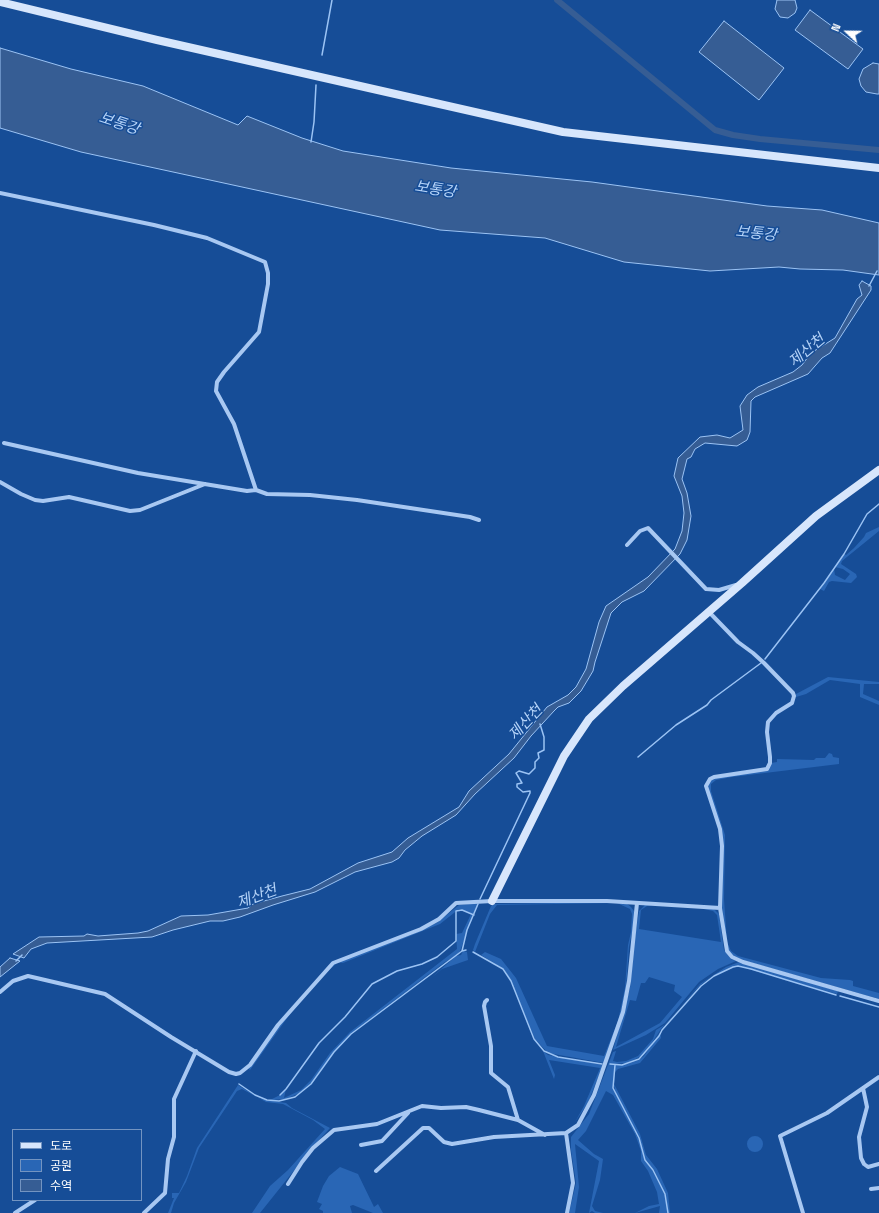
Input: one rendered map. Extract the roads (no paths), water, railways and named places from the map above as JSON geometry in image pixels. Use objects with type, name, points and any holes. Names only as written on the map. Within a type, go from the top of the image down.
[{"type":"main road","points":[[0,2],[158,40],[563,132],[879,168]]},
{"type":"main road","points":[[492,901],[564,756],[589,719],[623,686],[742,583],[816,516],[879,470]]},
{"type":"street","points":[[0,193],[154,225],[207,238],[265,262],[268,272],[268,284],[259,332],[224,372],[217,382],[216,391],[234,424],[256,490]]},
{"type":"street","points":[[4,443],[138,473],[247,491],[256,490],[272,495],[310,495],[366,501],[470,517],[479,520]]},
{"type":"street","points":[[0,482],[20,494],[35,500],[43,501],[69,497],[130,511],[140,510],[205,484]]},
{"type":"street","points":[[627,545],[640,531],[648,528],[706,589],[719,590],[742,583]]},
{"type":"street","points":[[709,612],[738,642],[753,652],[793,693],[794,696],[792,703],[776,713],[768,722],[767,732],[770,763],[767,769],[714,777],[707,783],[707,790],[721,833],[720,908],[724,944],[732,958],[879,1002]]},
{"type":"street","points":[[0,992],[13,982],[28,976],[105,994],[127,1007],[159,1030],[229,1072],[236,1074],[240,1073],[250,1065],[278,1025],[333,963],[421,929],[439,919],[456,904],[492,901],[607,900],[720,908]]},
{"type":"street","points":[[376,1171],[423,1128],[429,1128],[444,1142],[452,1144],[494,1137],[566,1133],[578,1125],[594,1095],[617,1033],[627,995],[636,903]]},
{"type":"street","points":[[487,1000],[484,1006],[491,1046],[491,1073],[508,1087],[518,1120]]},
{"type":"street","points":[[144,1213],[164,1193],[168,1159],[174,1137],[174,1099],[196,1051]]},
{"type":"street","points":[[803,1213],[780,1136],[827,1113],[879,1077]]},
{"type":"street","points":[[863,1088],[867,1107],[859,1137],[861,1158],[864,1164],[868,1167],[879,1164]]},
{"type":"street","points":[[288,1184],[313,1148],[334,1130],[377,1124],[422,1106],[441,1108],[466,1107],[518,1120],[545,1135]]},
{"type":"street","points":[[361,1145],[382,1141],[408,1112]]},
{"type":"street","points":[[566,1133],[574,1183],[567,1213]]},
{"type":"street","points":[[871,1189],[879,1188]]},
{"type":"street","points":[[15,1213],[33,1201]]},
{"type":"water","points":[[777,0],[795,0],[797,8],[795,13],[788,18],[780,17],[775,9]]},
{"type":"water","points":[[810,10],[863,49],[848,69],[795,30]]},
{"type":"water","points":[[724,21],[784,68],[759,100],[699,52]]},
{"type":"water","name":"보통강","points":[[0,48],[71,69],[143,86],[238,125],[247,116],[302,138],[343,151],[451,168],[592,182],[767,206],[822,210],[879,223],[879,275],[843,270],[779,267],[710,271],[624,262],[545,238],[440,230],[81,152],[0,128]]},
{"type":"water","points":[[873,63],[879,64],[879,94],[866,92],[861,86],[859,79],[863,69]]},
{"type":"water","points":[[862,281],[871,286],[871,290],[830,353],[822,358],[808,374],[755,397],[751,401],[750,432],[747,440],[737,446],[705,443],[695,449],[691,457],[687,459],[682,479],[687,493],[691,516],[687,540],[680,554],[644,591],[622,602],[611,613],[593,671],[581,691],[569,703],[558,707],[531,736],[514,758],[475,794],[456,815],[422,836],[405,850],[399,858],[392,862],[355,872],[315,892],[240,917],[223,921],[210,921],[152,937],[47,943],[31,949],[24,958],[13,954],[39,937],[84,936],[87,934],[98,936],[138,933],[148,931],[181,916],[208,915],[248,908],[253,904],[310,889],[358,863],[392,852],[408,838],[459,807],[469,791],[509,754],[547,707],[568,695],[576,687],[586,669],[599,622],[606,606],[648,577],[675,549],[682,531],[684,513],[682,496],[674,476],[678,458],[700,437],[717,435],[730,438],[743,430],[740,406],[747,395],[758,387],[793,372],[802,365],[811,353],[835,338],[857,299],[862,295],[859,285]]},
{"type":"water","points":[[10,958],[20,961],[0,977],[0,967]]},
{"type":"waterway","points":[[322,55],[332,0]]},
{"type":"waterway","points":[[557,0],[715,130],[733,135],[760,139],[879,150]]},
{"type":"waterway","points":[[311,142],[314,122],[316,85]]},
{"type":"waterway","name":"제산천","points":[[869,286],[877,271]]},
{"type":"waterway","points":[[765,659],[824,583],[844,554],[867,514],[879,504]]},
{"type":"waterway","points":[[638,757],[676,725],[707,705],[711,700],[761,663]]},
{"type":"waterway","points":[[480,899],[530,793],[530,791],[523,792],[517,787],[517,784],[522,783],[516,773],[519,771],[529,774],[535,768],[535,762],[539,758],[538,753],[544,750],[544,737],[540,724]]},
{"type":"waterway","points":[[466,950],[462,951],[467,930],[478,904]]},
{"type":"waterway","points":[[280,1095],[286,1089],[319,1043],[345,1017],[372,984],[397,971],[422,964],[437,957],[456,941],[456,911],[462,910],[474,915]]},
{"type":"waterway","points":[[239,1084],[255,1095],[267,1100],[279,1101],[295,1097],[311,1084],[334,1052],[351,1034],[462,951]]},
{"type":"waterway","points":[[473,952],[503,969],[511,981],[534,1039],[544,1051],[558,1057],[602,1064]]},
{"type":"waterway","name":"제산천","points":[[16,961],[22,955]]},
{"type":"waterway","points":[[610,1064],[622,1065],[639,1059],[659,1036],[662,1030],[701,986],[714,976],[733,967],[738,966],[751,969],[836,995]]},
{"type":"waterway","points":[[840,996],[879,1007]]},
{"type":"waterway","points":[[615,1065],[613,1088],[639,1138],[645,1160],[653,1170],[665,1194],[668,1213]]}]
